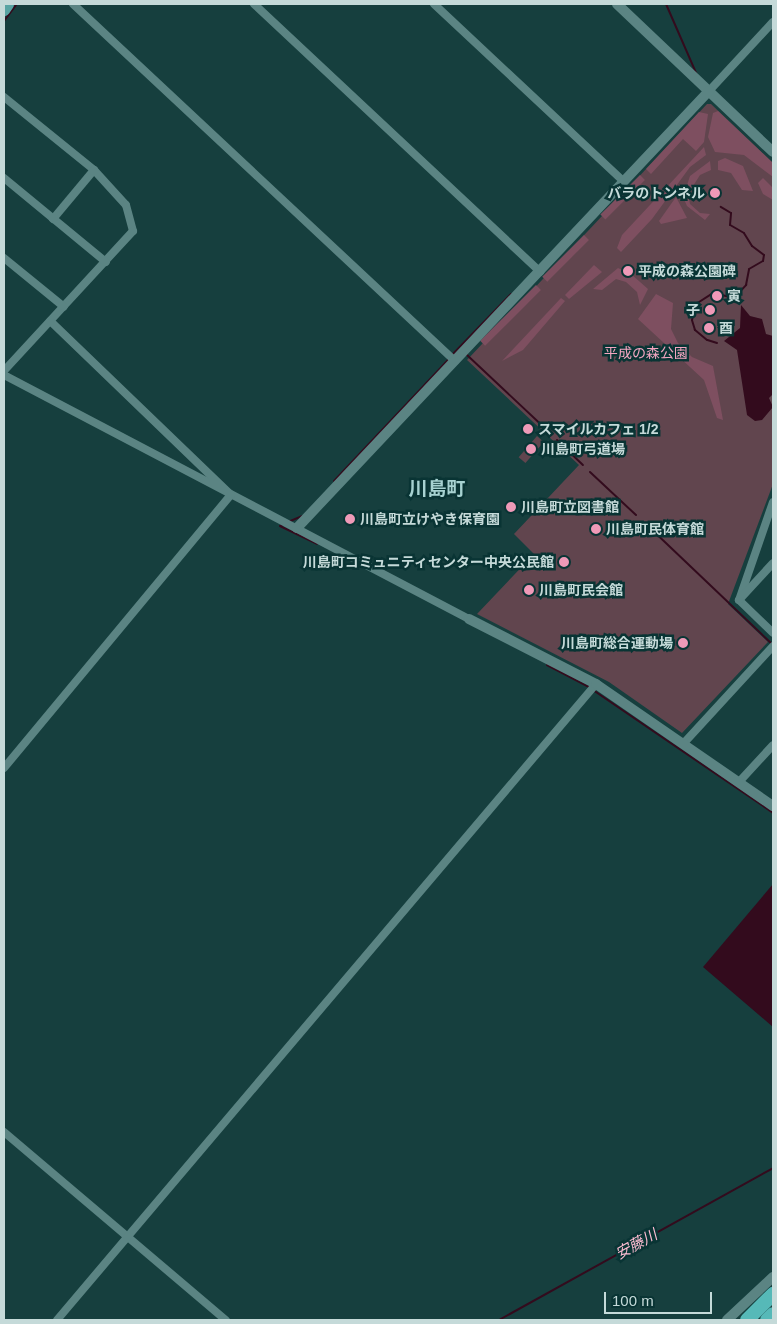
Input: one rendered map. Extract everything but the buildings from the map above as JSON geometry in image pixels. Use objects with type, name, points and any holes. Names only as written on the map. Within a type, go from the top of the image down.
[{"type":"highway","points":[[747,1320],[773,1294]]},
{"type":"highway","points":[[767,1320],[773,1314]]},
{"type":"main road","points":[[4,10],[8,4]]},
{"type":"street","points":[[73,4],[455,362]]},
{"type":"street","points":[[254,4],[540,272]]},
{"type":"street","points":[[434,4],[624,182]]},
{"type":"street","points":[[618,4],[773,152]]},
{"type":"street","points":[[297,528],[540,272],[773,22]]},
{"type":"street","points":[[4,96],[94,170],[126,205],[132,219],[131,236],[4,371]]},
{"type":"street","points":[[53,219],[94,170]]},
{"type":"street","points":[[4,178],[106,262]]},
{"type":"street","points":[[4,258],[64,307]]},
{"type":"street","points":[[50,321],[232,495]]},
{"type":"street","points":[[4,376],[596,684],[773,806]]},
{"type":"street","points":[[4,768],[232,495]]},
{"type":"street","points":[[739,600],[773,502]]},
{"type":"street","points":[[739,600],[773,563]]},
{"type":"street","points":[[739,600],[773,633]]},
{"type":"street","points":[[683,744],[773,646]]},
{"type":"street","points":[[57,1320],[596,684]]},
{"type":"street","points":[[739,782],[773,744]]},
{"type":"street","points":[[4,1132],[226,1320]]},
{"type":"street","points":[[727,1320],[773,1277]]},
{"type":"street","points":[[758,1291],[773,1302]]},
{"type":"green space","name":"平成の森公園","points":[[707,104],[711,104],[773,163],[773,484],[728,604],[768,642],[682,733],[609,682],[477,614],[534,554],[514,534],[579,465],[467,360]]},
{"type":"green space","name":"川島町弓道場","points":[[537,436],[544,442],[525,463],[519,457]]},
{"type":"shaded area","points":[[718,111],[773,163],[773,177],[744,155],[715,152],[708,137],[713,113]]},
{"type":"shaded area","points":[[699,112],[708,114],[704,142],[696,151],[683,139],[651,174],[646,169]]},
{"type":"shaded area","points":[[704,147],[706,155],[690,167],[652,219],[621,252],[617,248],[622,235]]},
{"type":"shaded area","points":[[725,158],[743,166],[753,191],[742,190],[731,173],[718,170],[718,161]]},
{"type":"shaded area","points":[[710,161],[711,170],[700,175],[688,194],[690,204],[700,213],[710,214],[705,220],[687,206],[683,197],[690,176]]},
{"type":"shaded area","points":[[640,175],[645,180],[605,220],[600,215]]},
{"type":"shaded area","points":[[763,178],[773,188],[773,200],[763,194],[758,183]]},
{"type":"shaded area","points":[[676,197],[687,218],[661,224],[659,221]]},
{"type":"shaded area","points":[[584,235],[589,240],[547,282],[542,277]]},
{"type":"shaded area","points":[[594,265],[602,272],[569,299],[565,295]]},
{"type":"shaded area","points":[[618,268],[631,274],[648,289],[640,305],[637,292],[626,282],[616,279],[602,290],[593,289]]},
{"type":"shaded area","points":[[536,285],[541,290],[485,346],[480,341]]},
{"type":"shaded area","points":[[656,294],[673,303],[671,329],[678,343],[692,357],[713,366],[723,420],[717,418],[704,380],[638,319]]},
{"type":"shaded area","points":[[561,298],[565,301],[523,350],[502,361]]},
{"type":"shaded area","points":[[741,305],[750,316],[762,319],[766,334],[773,336],[773,394],[769,398],[773,407],[762,420],[755,421],[747,415],[737,350],[724,341],[740,328]]},
{"type":"shaded area","points":[[773,884],[773,1027],[703,967]]},
{"type":"waterway","points":[[4,21],[17,4]]},
{"type":"waterway","points":[[666,4],[697,75]]},
{"type":"waterway","points":[[717,343],[707,340],[695,330],[692,320],[696,304],[713,293],[734,298],[746,285],[749,269],[763,261],[764,255],[752,246],[744,233],[730,225],[731,213],[721,207]]},
{"type":"waterway","points":[[452,355],[511,294]]},
{"type":"waterway","points":[[467,355],[550,433]]},
{"type":"waterway","points":[[334,481],[449,359]]},
{"type":"waterway","points":[[557,440],[583,465]]},
{"type":"waterway","points":[[590,472],[636,515]]},
{"type":"waterway","points":[[288,522],[302,516]]},
{"type":"waterway","points":[[284,524],[280,526],[317,544]]},
{"type":"waterway","points":[[647,525],[772,644]]},
{"type":"waterway","points":[[547,665],[589,687]]},
{"type":"waterway","points":[[593,690],[773,813]]},
{"type":"waterway","name":"安藤川","points":[[499,1320],[773,1168]]},
{"type":"place","name":"バラのトンネル","points":[[715,193]]},
{"type":"place","name":"平成の森公園碑","points":[[628,271]]},
{"type":"place","name":"寅","points":[[717,296]]},
{"type":"place","name":"子","points":[[710,310]]},
{"type":"place","name":"酉","points":[[709,328]]},
{"type":"place","name":"スマイルカフェ 1/2","points":[[528,429]]},
{"type":"place","name":"川島町弓道場","points":[[531,449]]},
{"type":"place","name":"川島町立図書館","points":[[511,507]]},
{"type":"place","name":"川島町立けやき保育園","points":[[350,519]]},
{"type":"place","name":"川島町民体育館","points":[[596,529]]},
{"type":"place","name":"川島町コミュニティセンター中央公民館","points":[[564,562]]},
{"type":"place","name":"川島町民会館","points":[[529,590]]},
{"type":"place","name":"川島町総合運動場","points":[[683,643]]},
{"type":"district","name":"川島町","points":[[437,489]]}]
